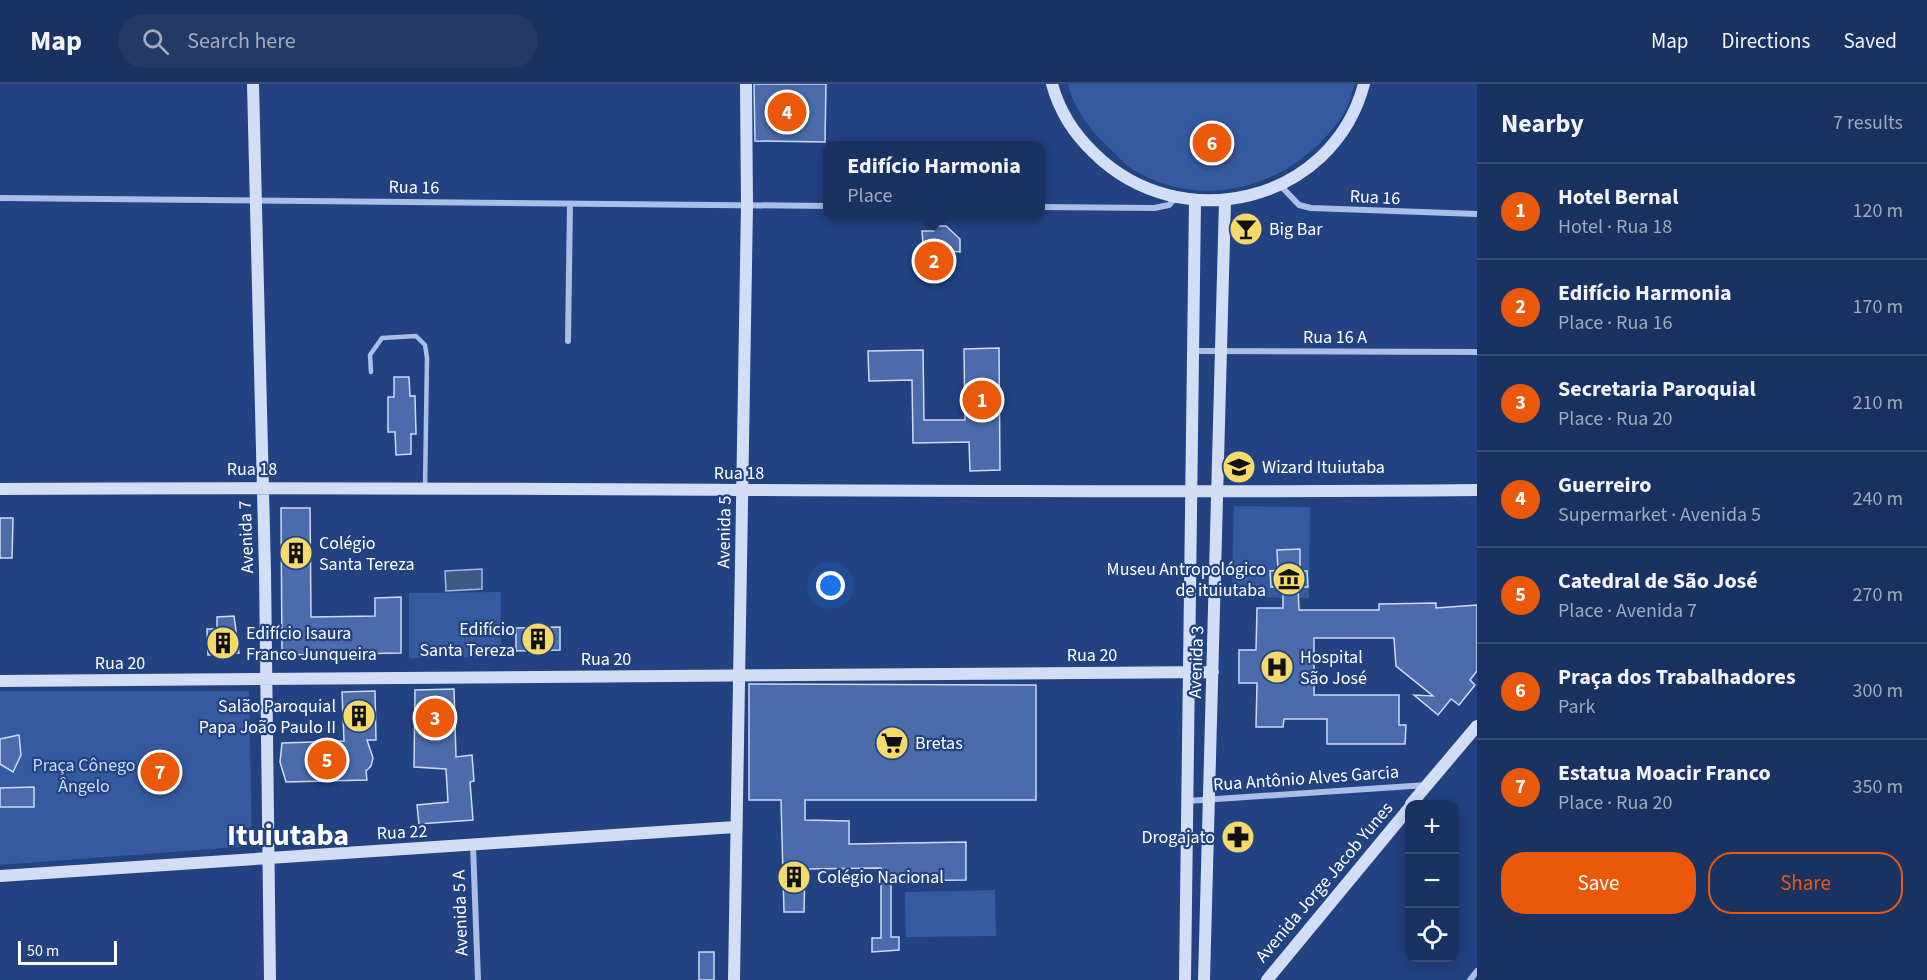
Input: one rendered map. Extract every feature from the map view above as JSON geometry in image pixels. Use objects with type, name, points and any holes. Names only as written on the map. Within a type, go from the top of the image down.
[{"type":"street","name":"Avenida 5","points":[[734,980],[747,205],[746,84]]},
{"type":"street","points":[[1052,84],[1056,99],[1078,138],[1111,170],[1151,192],[1195,201],[1225,201],[1280,185],[1326,152],[1358,105],[1364,84]]},
{"type":"street","name":"Avenida 7","points":[[255,87],[270,980]]},
{"type":"street","name":"Rua 16","points":[[1280,185],[1299,205],[1311,208],[1477,214]]},
{"type":"street","points":[[1045,207],[1154,208],[1169,205],[1176,197]]},
{"type":"street","name":"Rua 16","points":[[0,198],[823,206]]},
{"type":"street","name":"Avenida 3","points":[[1185,980],[1195,201]]},
{"type":"street","name":"Avenida 3","points":[[1204,980],[1225,201]]},
{"type":"street","points":[[568,341],[570,204]]},
{"type":"street","name":"Rua 16 A","points":[[1193,351],[1477,352]]},
{"type":"street","name":"Rua 18","points":[[0,489],[262,487],[1191,493],[1477,490]]},
{"type":"street","name":"Rua 20","points":[[0,681],[1213,672]]},
{"type":"street","name":"Avenida Jorge Jacob Yunes","points":[[1415,800],[1477,726]]},
{"type":"street","name":"Rua Antônio Alves Garcia","points":[[1187,801],[1428,785]]},
{"type":"street","name":"Avenida Jorge Jacob Yunes","points":[[1266,980],[1405,812]]},
{"type":"street","name":"Rua 22","points":[[0,876],[735,827]]},
{"type":"street","name":"Avenida 5 A","points":[[473,845],[478,980]]},
{"type":"street","points":[[1470,980],[1477,971]]},
{"type":"lane","points":[[371,372],[370,355],[382,338],[416,336],[425,345],[428,358],[425,488]]},
{"type":"green space","points":[[1068,84],[1355,84],[1341,118],[1321,142],[1298,161],[1273,176],[1245,186],[1216,191],[1186,189],[1157,181],[1129,167],[1090,127],[1074,102]]},
{"type":"green space","points":[[1234,506],[1310,507],[1309,598],[1232,597]]},
{"type":"green space","points":[[501,592],[501,657],[409,658],[409,593]]},
{"type":"green space","name":"Praça Cônego Ângelo","points":[[0,691],[249,691],[252,846],[0,865]]},
{"type":"green space","points":[[995,890],[996,936],[906,937],[905,892]]},
{"type":"shaded area","points":[[482,569],[482,589],[446,591],[445,571]]},
{"type":"building","points":[[754,84],[826,84],[825,141],[755,141]]},
{"type":"building","name":"Big Bar","points":[[1239,221],[1257,222],[1257,236],[1235,234],[1236,224]]},
{"type":"building","points":[[934,226],[946,226],[960,239],[960,252],[942,250],[944,272],[936,274],[933,270],[925,270],[922,231],[934,231]]},
{"type":"building","points":[[999,348],[1000,470],[970,471],[969,442],[913,443],[912,380],[869,381],[868,351],[923,350],[924,420],[965,420],[964,349]]},
{"type":"building","points":[[394,377],[409,377],[410,396],[415,396],[416,434],[411,434],[411,454],[396,455],[395,432],[388,432],[388,397],[394,397]]},
{"type":"building","name":"Colégio Santa Tereza","points":[[281,508],[310,508],[311,617],[375,616],[375,598],[401,597],[401,653],[282,655]]},
{"type":"building","points":[[0,518],[13,518],[12,558],[0,558]]},
{"type":"building","points":[[1300,549],[1300,571],[1307,571],[1308,587],[1298,587],[1299,610],[1379,610],[1379,604],[1436,603],[1436,608],[1477,605],[1477,671],[1470,680],[1475,685],[1459,705],[1451,699],[1438,715],[1414,695],[1433,696],[1396,666],[1394,638],[1314,638],[1314,695],[1399,695],[1399,725],[1406,725],[1405,744],[1327,744],[1327,719],[1284,719],[1283,727],[1256,727],[1257,683],[1239,683],[1239,650],[1256,650],[1257,608],[1283,608],[1283,587],[1271,587],[1270,571],[1278,570],[1277,550]]},
{"type":"building","name":"Edifício Isaura Franco Junqueira","points":[[234,616],[239,653],[208,655],[207,629],[217,629],[217,617]]},
{"type":"building","name":"Edifício Santa Tereza","points":[[560,627],[560,650],[516,651],[516,628]]},
{"type":"building","name":"Bretas","points":[[749,684],[1036,685],[1036,800],[805,800],[805,820],[849,821],[849,844],[966,842],[966,880],[891,881],[891,937],[899,937],[899,950],[872,952],[872,938],[881,938],[881,868],[805,869],[804,912],[784,912],[781,800],[749,800]]},
{"type":"building","points":[[454,689],[456,757],[472,755],[474,781],[470,782],[473,820],[419,824],[417,805],[448,802],[446,769],[414,767],[415,690]]},
{"type":"building","points":[[375,691],[376,740],[367,740],[373,758],[371,766],[366,771],[367,780],[286,782],[280,762],[282,743],[344,741],[342,692]]},
{"type":"building","points":[[19,735],[21,755],[13,772],[0,764],[0,739]]},
{"type":"building","points":[[34,787],[34,807],[0,807],[0,788]]},
{"type":"building","points":[[699,952],[714,952],[714,980],[699,980]]},
{"type":"place","name":"Guerreiro","points":[[787,112]]},
{"type":"place","name":"Praça dos Trabalhadores","points":[[1212,143]]},
{"type":"place","name":"Big Bar","points":[[1246,229]]},
{"type":"place","name":"Edifício Harmonia","points":[[934,261]]},
{"type":"place","name":"Hotel Bernal","points":[[982,400]]},
{"type":"place","name":"Wizard Ituiutaba","points":[[1239,467]]},
{"type":"place","name":"Colégio Santa Tereza","points":[[296,553]]},
{"type":"place","name":"Museu Antropológico de ituiutaba","points":[[1289,579]]},
{"type":"place","name":"Edifício Santa Tereza","points":[[538,639]]},
{"type":"place","name":"Edifício Isaura Franco Junqueira","points":[[223,643]]},
{"type":"place","name":"Hospital São José","points":[[1277,667]]},
{"type":"place","name":"Salão Paroquial Papa João Paulo II","points":[[359,716]]},
{"type":"place","name":"Secretaria Paroquial","points":[[435,718]]},
{"type":"place","name":"Bretas","points":[[892,743]]},
{"type":"place","name":"Catedral de São José","points":[[327,760]]},
{"type":"place","name":"Estatua Moacir Franco","points":[[160,772]]},
{"type":"place","name":"Drogajato","points":[[1238,837]]},
{"type":"place","name":"Colégio Nacional","points":[[794,877]]},
{"type":"district","name":"Ituiutaba","points":[[288,835]]}]
